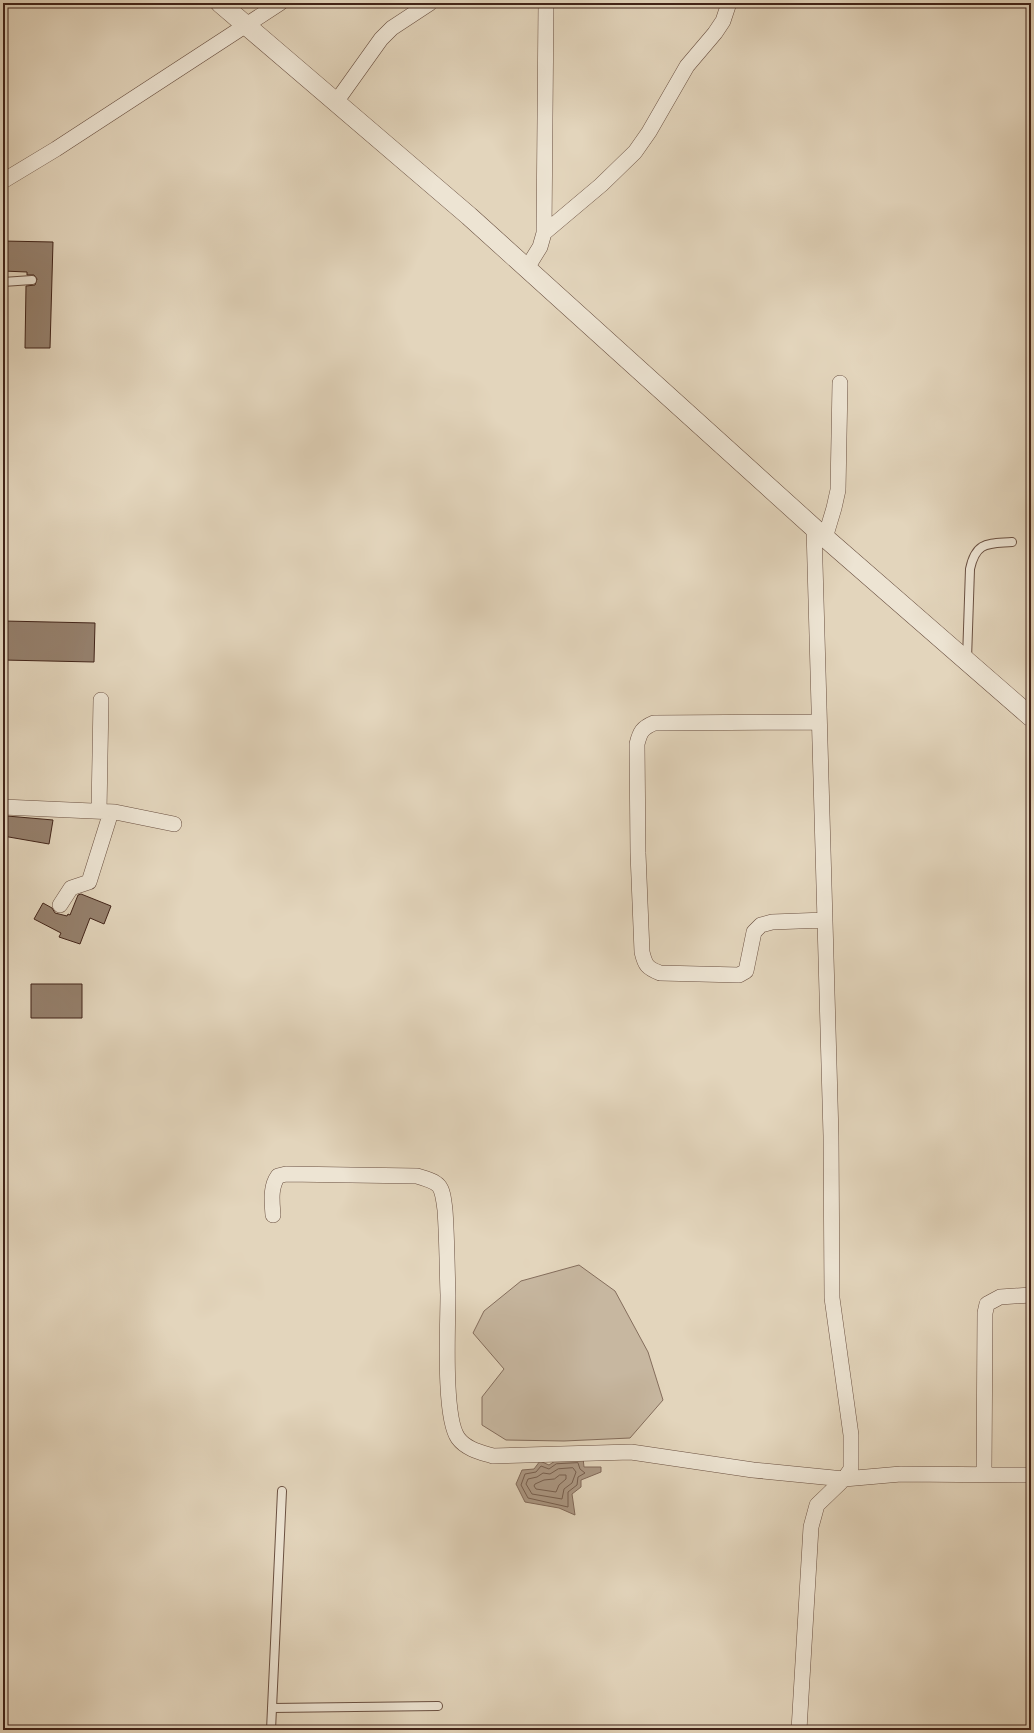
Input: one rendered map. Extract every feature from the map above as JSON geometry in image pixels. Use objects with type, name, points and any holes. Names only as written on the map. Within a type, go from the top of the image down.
[{"type":"street","points":[[220,3],[527,268],[819,533],[1031,717]]},
{"type":"street","points":[[3,181],[56,149],[280,3]]},
{"type":"street","points":[[336,102],[381,39],[392,28],[430,3]]},
{"type":"street","points":[[527,268],[540,247],[544,233],[546,3]]},
{"type":"street","points":[[544,233],[601,185],[635,152],[649,132],[687,66],[715,34],[723,21],[729,3]]},
{"type":"street","points":[[799,1730],[811,1527],[817,1505],[844,1479],[851,1469],[852,1458],[851,1435],[832,1298],[831,1136],[819,722],[819,533],[834,508],[838,490],[840,383]]},
{"type":"street","points":[[60,905],[71,888],[89,882],[105,811],[101,700]]},
{"type":"street","points":[[819,722],[654,723],[645,727],[640,732],[637,744],[638,853],[642,952],[644,962],[650,969],[660,973],[739,975],[746,971],[754,932],[761,925],[772,922],[825,920]]},
{"type":"street","points":[[3,807],[105,811],[174,824]]},
{"type":"street","points":[[273,1215],[272,1192],[274,1181],[278,1176],[286,1174],[416,1176],[436,1182],[441,1188],[445,1210],[448,1383],[453,1426],[458,1437],[467,1446],[492,1456],[630,1452],[760,1471],[844,1479],[901,1474],[1031,1475]]},
{"type":"street","points":[[984,1474],[985,1313],[987,1304],[1000,1296],[1031,1295]]},
{"type":"lane","points":[[3,282],[32,280]]},
{"type":"lane","points":[[967,662],[970,569],[972,558],[977,550],[983,546],[1012,542]]},
{"type":"lane","points":[[271,1730],[282,1491]]},
{"type":"lane","points":[[272,1708],[438,1706]]},
{"type":"shaded area","points":[[579,1265],[615,1291],[648,1352],[663,1400],[630,1438],[564,1441],[506,1440],[482,1425],[482,1397],[504,1369],[473,1333],[484,1311],[521,1281]]},
{"type":"water","points":[[583,1458],[584,1467],[601,1467],[601,1472],[581,1480],[581,1487],[572,1494],[575,1515],[559,1508],[525,1502],[516,1484],[522,1470],[534,1469],[540,1461],[549,1465],[555,1461]]},
{"type":"building","points":[[3,241],[53,242],[50,348],[25,348],[26,286],[35,285],[37,279],[34,275],[27,275],[27,272],[3,271]]},
{"type":"building","points":[[4,621],[95,623],[94,662],[3,660]]},
{"type":"building","points":[[7,816],[53,820],[49,844],[3,836]]},
{"type":"building","points":[[81,894],[111,906],[104,924],[90,918],[80,944],[59,937],[61,933],[34,919],[43,903],[52,908],[55,913],[67,916],[68,914],[70,915],[78,895]]},
{"type":"building","points":[[31,984],[82,984],[82,1018],[31,1018]]}]
